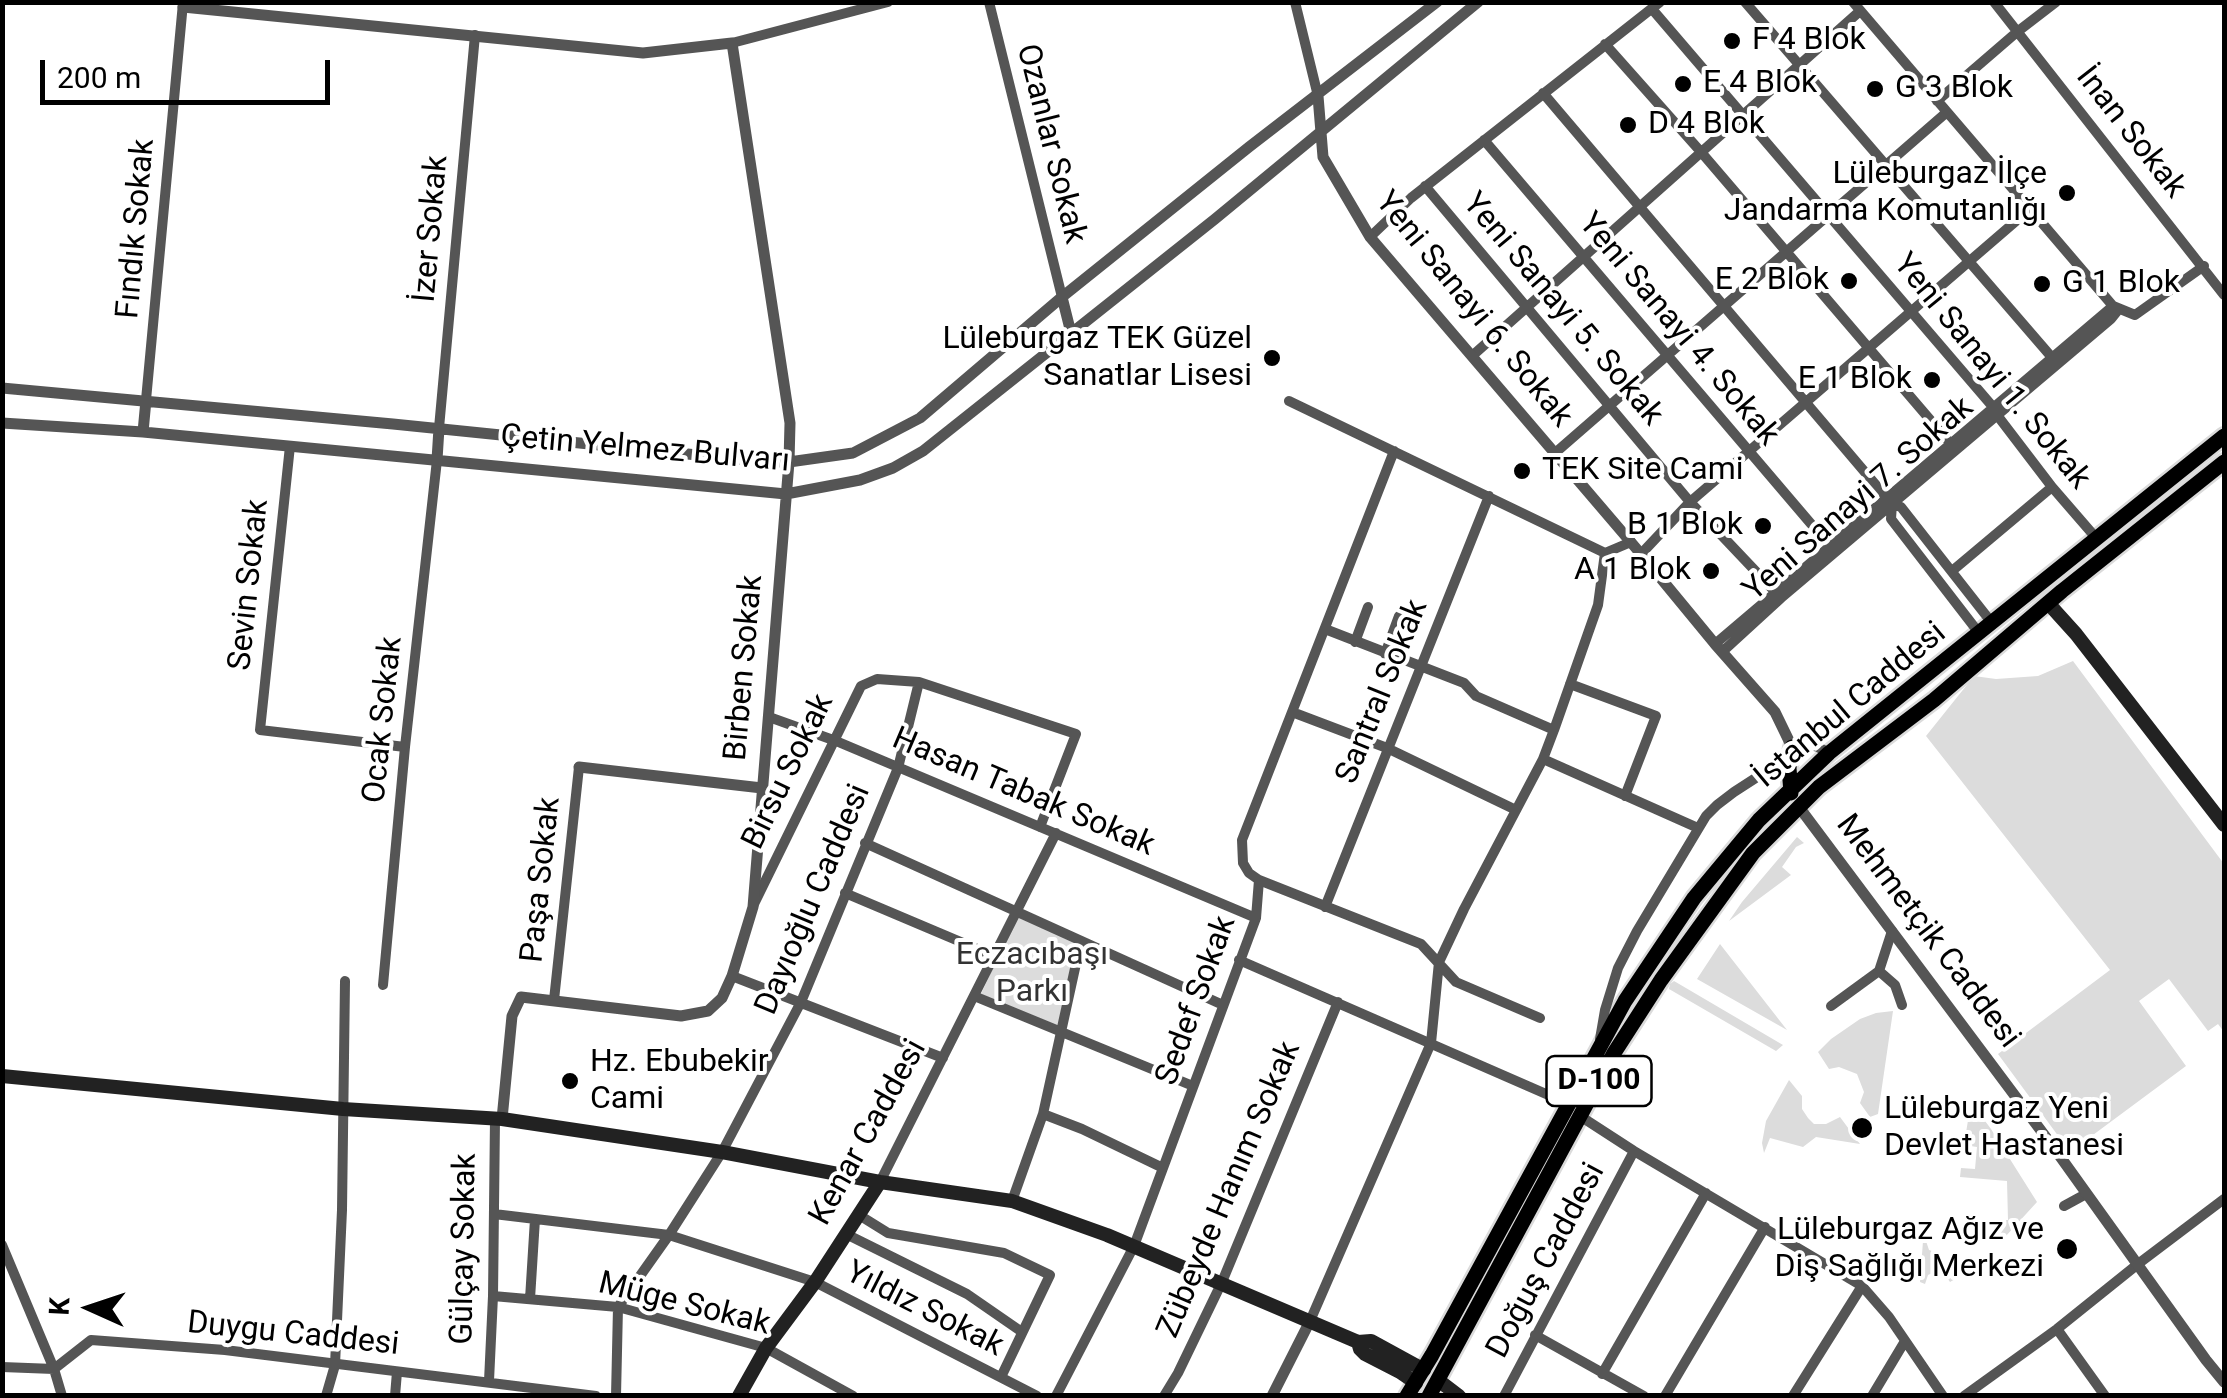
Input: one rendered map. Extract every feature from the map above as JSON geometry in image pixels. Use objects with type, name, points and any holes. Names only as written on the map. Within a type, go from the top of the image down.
[{"type":"highway","name":"İstanbul Caddesi","points":[[1432,1391],[1574,1110],[1598,1050],[1625,1001],[1694,898],[1759,820],[1830,752],[2224,436]]},
{"type":"highway","name":"İstanbul Caddesi","points":[[1416,1383],[1574,1110],[1752,853],[1819,787],[1934,700],[2224,462]]},
{"type":"highway","points":[[1986,628],[2000,646]]},
{"type":"highway","points":[[1792,747],[1789,790],[1799,806]]},
{"type":"highway","points":[[1416,1383],[1432,1391]]},
{"type":"main road","points":[[2048,603],[2224,825]]},
{"type":"main road","points":[[2,1076],[499,1119],[1012,1201],[1134,1246],[1358,1342],[1365,1354],[1416,1383]]},
{"type":"main road","name":"Kenar Caddesi","points":[[739,1396],[766,1348],[815,1282],[880,1182]]},
{"type":"main road","points":[[1432,1391],[1459,1396]]},
{"type":"street","points":[[183,4],[643,53],[732,43],[888,2]]},
{"type":"street","name":"Ozanlar Sokak","points":[[989,2],[1062,297]]},
{"type":"street","points":[[1296,2],[1318,96]]},
{"type":"street","name":"Çetin Yelmez Bulvarı","points":[[2,388],[439,428],[711,458],[789,462],[852,452],[920,418],[1249,146],[1437,2]]},
{"type":"street","name":"Çetin Yelmez Bulvarı","points":[[2,422],[786,494],[860,480],[924,452],[1215,220],[1478,2]]},
{"type":"street","points":[[1745,2],[2055,360]]},
{"type":"street","name":"İnan Sokak","points":[[1994,2],[2224,295]]},
{"type":"street","points":[[1937,101],[2056,2]]},
{"type":"street","name":"Fındık Sokak","points":[[146,400],[183,4]]},
{"type":"street","points":[[1370,237],[1425,186],[1656,6]]},
{"type":"street","name":"Yeni Sanayi 1. Sokak","points":[[1656,6],[1995,411],[2097,539]]},
{"type":"street","points":[[1472,356],[1799,65],[1857,6],[2116,307],[2136,315],[2204,266]]},
{"type":"street","name":"İzer Sokak","points":[[439,428],[475,34]]},
{"type":"street","name":"Birben Sokak","points":[[732,43],[790,423],[752,906]]},
{"type":"street","points":[[1605,44],[1954,446]]},
{"type":"street","points":[[1543,93],[1889,500],[1901,507],[1952,571],[1986,628]]},
{"type":"street","name":"Yeni Sanayi 6. Sokak","points":[[1318,96],[1323,158],[1370,237],[1776,712],[1792,747]]},
{"type":"street","points":[[1555,453],[1946,112]]},
{"type":"street","name":"Yeni Sanayi 4. Sokak","points":[[1484,140],[1833,549]]},
{"type":"street","name":"Yeni Sanayi 5. Sokak","points":[[1425,186],[1690,502],[1778,595]]},
{"type":"street","points":[[1640,554],[1690,502],[2030,209]]},
{"type":"street","points":[[1062,297],[1071,333]]},
{"type":"street","name":"Yeni Sanayi 7. Sokak","points":[[1719,648],[2116,307]]},
{"type":"street","points":[[143,432],[146,400]]},
{"type":"street","points":[[1289,401],[1605,553],[1631,542]]},
{"type":"street","points":[[437,460],[439,428]]},
{"type":"street","name":"Sevin Sokak","points":[[290,446],[260,730],[405,746]]},
{"type":"street","name":"Sedef Sokak","points":[[1056,1396],[1134,1246],[1256,918],[1259,880],[1242,863],[1242,840],[1394,451]]},
{"type":"street","name":"Ocak Sokak","points":[[383,984],[437,460]]},
{"type":"street","points":[[1952,571],[2052,487]]},
{"type":"street","name":"Santral Sokak","points":[[1325,906],[1489,496]]},
{"type":"street","points":[[1889,500],[1891,519],[1986,628]]},
{"type":"street","points":[[1272,1396],[1310,1321],[1431,1043],[1439,962],[1543,759],[1598,605],[1605,553]]},
{"type":"street","points":[[1355,642],[1368,607]]},
{"type":"street","points":[[1385,654],[1399,616]]},
{"type":"street","points":[[1325,629],[1464,683],[1476,696],[1554,730]]},
{"type":"street","name":"Birsu Sokak","points":[[554,1000],[681,1016],[708,1011],[722,998],[752,906],[861,686],[877,679],[919,682],[1076,734],[1040,826]]},
{"type":"street","name":"Dayıoğlu Caddesi","points":[[618,1307],[670,1235],[722,1152],[802,1002],[898,768],[919,682]]},
{"type":"street","points":[[1570,684],[1656,716],[1626,796]]},
{"type":"street","points":[[1292,712],[1388,748],[1516,810]]},
{"type":"street","name":"Hasan Tabak Sokak","points":[[769,718],[836,741],[1256,918]]},
{"type":"street","points":[[1598,1050],[1618,968],[1698,828],[1717,804],[1768,770],[1792,747],[1816,746],[1830,752]]},
{"type":"street","points":[[1543,759],[1698,828]]},
{"type":"street","points":[[579,766],[762,788]]},
{"type":"street","name":"Paşa Sokak","points":[[554,1000],[579,766]]},
{"type":"street","name":"Mehmetçik Caddesi","points":[[1799,806],[2224,1382]]},
{"type":"street","name":"Kenar Caddesi","points":[[880,1182],[1056,833]]},
{"type":"street","points":[[865,843],[1223,1005]]},
{"type":"street","points":[[1259,880],[1422,944],[1456,982],[1540,1018]]},
{"type":"street","points":[[845,893],[994,956]]},
{"type":"street","points":[[1831,1006],[1878,971],[1892,931]]},
{"type":"street","points":[[1012,1201],[1044,1114],[1081,941]]},
{"type":"street","points":[[1239,960],[1574,1110],[1634,1151],[1862,1286],[1943,1396]]},
{"type":"street","points":[[1878,971],[1895,986],[1902,1005]]},
{"type":"street","points":[[732,976],[944,1058]]},
{"type":"street","points":[[326,1396],[334,1364],[342,1210],[345,981]]},
{"type":"street","points":[[974,996],[1193,1086]]},
{"type":"street","name":"Gülçay Sokak","points":[[488,1381],[499,1119],[512,1016],[521,997],[554,1000]]},
{"type":"street","name":"Zübeyde Hanım Sokak","points":[[1164,1396],[1222,1282],[1338,1002]]},
{"type":"street","points":[[1044,1114],[1163,1168]]},
{"type":"street","name":"Doğuş Caddesi","points":[[1504,1396],[1634,1151]]},
{"type":"street","points":[[1602,1374],[1706,1193]]},
{"type":"street","points":[[2064,1206],[2086,1194]]},
{"type":"street","points":[[1964,1396],[2224,1199]]},
{"type":"street","name":"Yıldız Sokak","points":[[494,1214],[670,1235],[815,1282],[1037,1396]]},
{"type":"street","points":[[858,1215],[888,1232],[1004,1253],[1050,1274],[1000,1377]]},
{"type":"street","points":[[530,1299],[535,1219]]},
{"type":"street","points":[[1665,1396],[1764,1228]]},
{"type":"street","points":[[846,1234],[967,1294],[1022,1332]]},
{"type":"street","points":[[2,1245],[62,1396]]},
{"type":"street","points":[[1794,1396],[1862,1286]]},
{"type":"street","name":"Müge Sokak","points":[[493,1296],[618,1307],[766,1348],[854,1396]]},
{"type":"street","points":[[616,1396],[618,1307]]},
{"type":"street","points":[[2057,1329],[2100,1394]]},
{"type":"street","points":[[1535,1335],[1644,1396]]},
{"type":"street","name":"Duygu Caddesi","points":[[54,1369],[92,1340],[225,1350],[596,1396]]},
{"type":"street","points":[[1872,1396],[1905,1341]]},
{"type":"street","points":[[2,1367],[54,1369]]},
{"type":"street","points":[[395,1396],[397,1372]]},
{"type":"green space","points":[[2073,661],[2224,864],[2224,1032],[2218,1024],[2208,1031],[2169,979],[2139,1001],[2186,1066],[2070,1152],[1998,1054],[2110,970],[1926,736],[1974,676],[2038,676]]},
{"type":"green space","points":[[1797,837],[1804,843],[1796,847],[1782,867],[1791,875],[1729,921],[1742,902]]},
{"type":"green space","name":"Eczacıbaşı Parkı","points":[[1018,915],[1077,943],[1058,1028],[981,994]]},
{"type":"green space","points":[[1720,944],[1787,1030],[1697,979]]},
{"type":"green space","points":[[1674,981],[1783,1045],[1776,1051],[1669,989]]},
{"type":"green space","points":[[1893,1011],[1878,1114],[1870,1117],[1860,1103],[1864,1092],[1857,1074],[1839,1067],[1829,1069],[1818,1052],[1860,1019]]},
{"type":"green space","points":[[1789,1080],[1802,1096],[1802,1109],[1814,1124],[1826,1124],[1840,1117],[1860,1144],[1816,1137],[1803,1147],[1770,1138],[1764,1153],[1766,1121]]},
{"type":"green space","points":[[1971,1102],[2037,1202],[2005,1237],[1993,1236],[1994,1220],[2008,1220],[2007,1181],[1960,1177],[1961,1168],[1975,1169],[1977,1147],[1964,1145]]},
{"type":"green space","points":[[1923,1241],[1929,1250],[1938,1253],[1938,1262],[1963,1265],[1965,1259],[1976,1259],[1950,1282],[1941,1269],[1928,1275],[1925,1284],[1920,1282]]},
{"type":"place","name":"F 4 Blok","points":[[1732,41]]},
{"type":"place","name":"E 4 Blok","points":[[1683,84]]},
{"type":"place","name":"G 3 Blok","points":[[1875,89]]},
{"type":"place","name":"D 4 Blok","points":[[1628,125]]},
{"type":"place","name":"Lüleburgaz İlçe Jandarma Komutanlığı","points":[[2067,193]]},
{"type":"place","name":"E 2 Blok","points":[[1849,281]]},
{"type":"place","name":"G 1 Blok","points":[[2042,284]]},
{"type":"place","name":"Lüleburgaz TEK Güzel Sanatlar Lisesi","points":[[1272,358]]},
{"type":"place","name":"E 1 Blok","points":[[1932,380]]},
{"type":"place","name":"TEK Site Cami","points":[[1522,471]]},
{"type":"place","name":"B 1 Blok","points":[[1763,526]]},
{"type":"place","name":"A 1 Blok","points":[[1711,571]]},
{"type":"place","name":"Hz. Ebubekir Cami","points":[[570,1081]]},
{"type":"place","name":"Lüleburgaz Yeni Devlet Hastanesi","points":[[1862,1128]]},
{"type":"place","name":"Lüleburgaz Ağız ve Diş Sağlığı Merkezi","points":[[2067,1249]]}]
